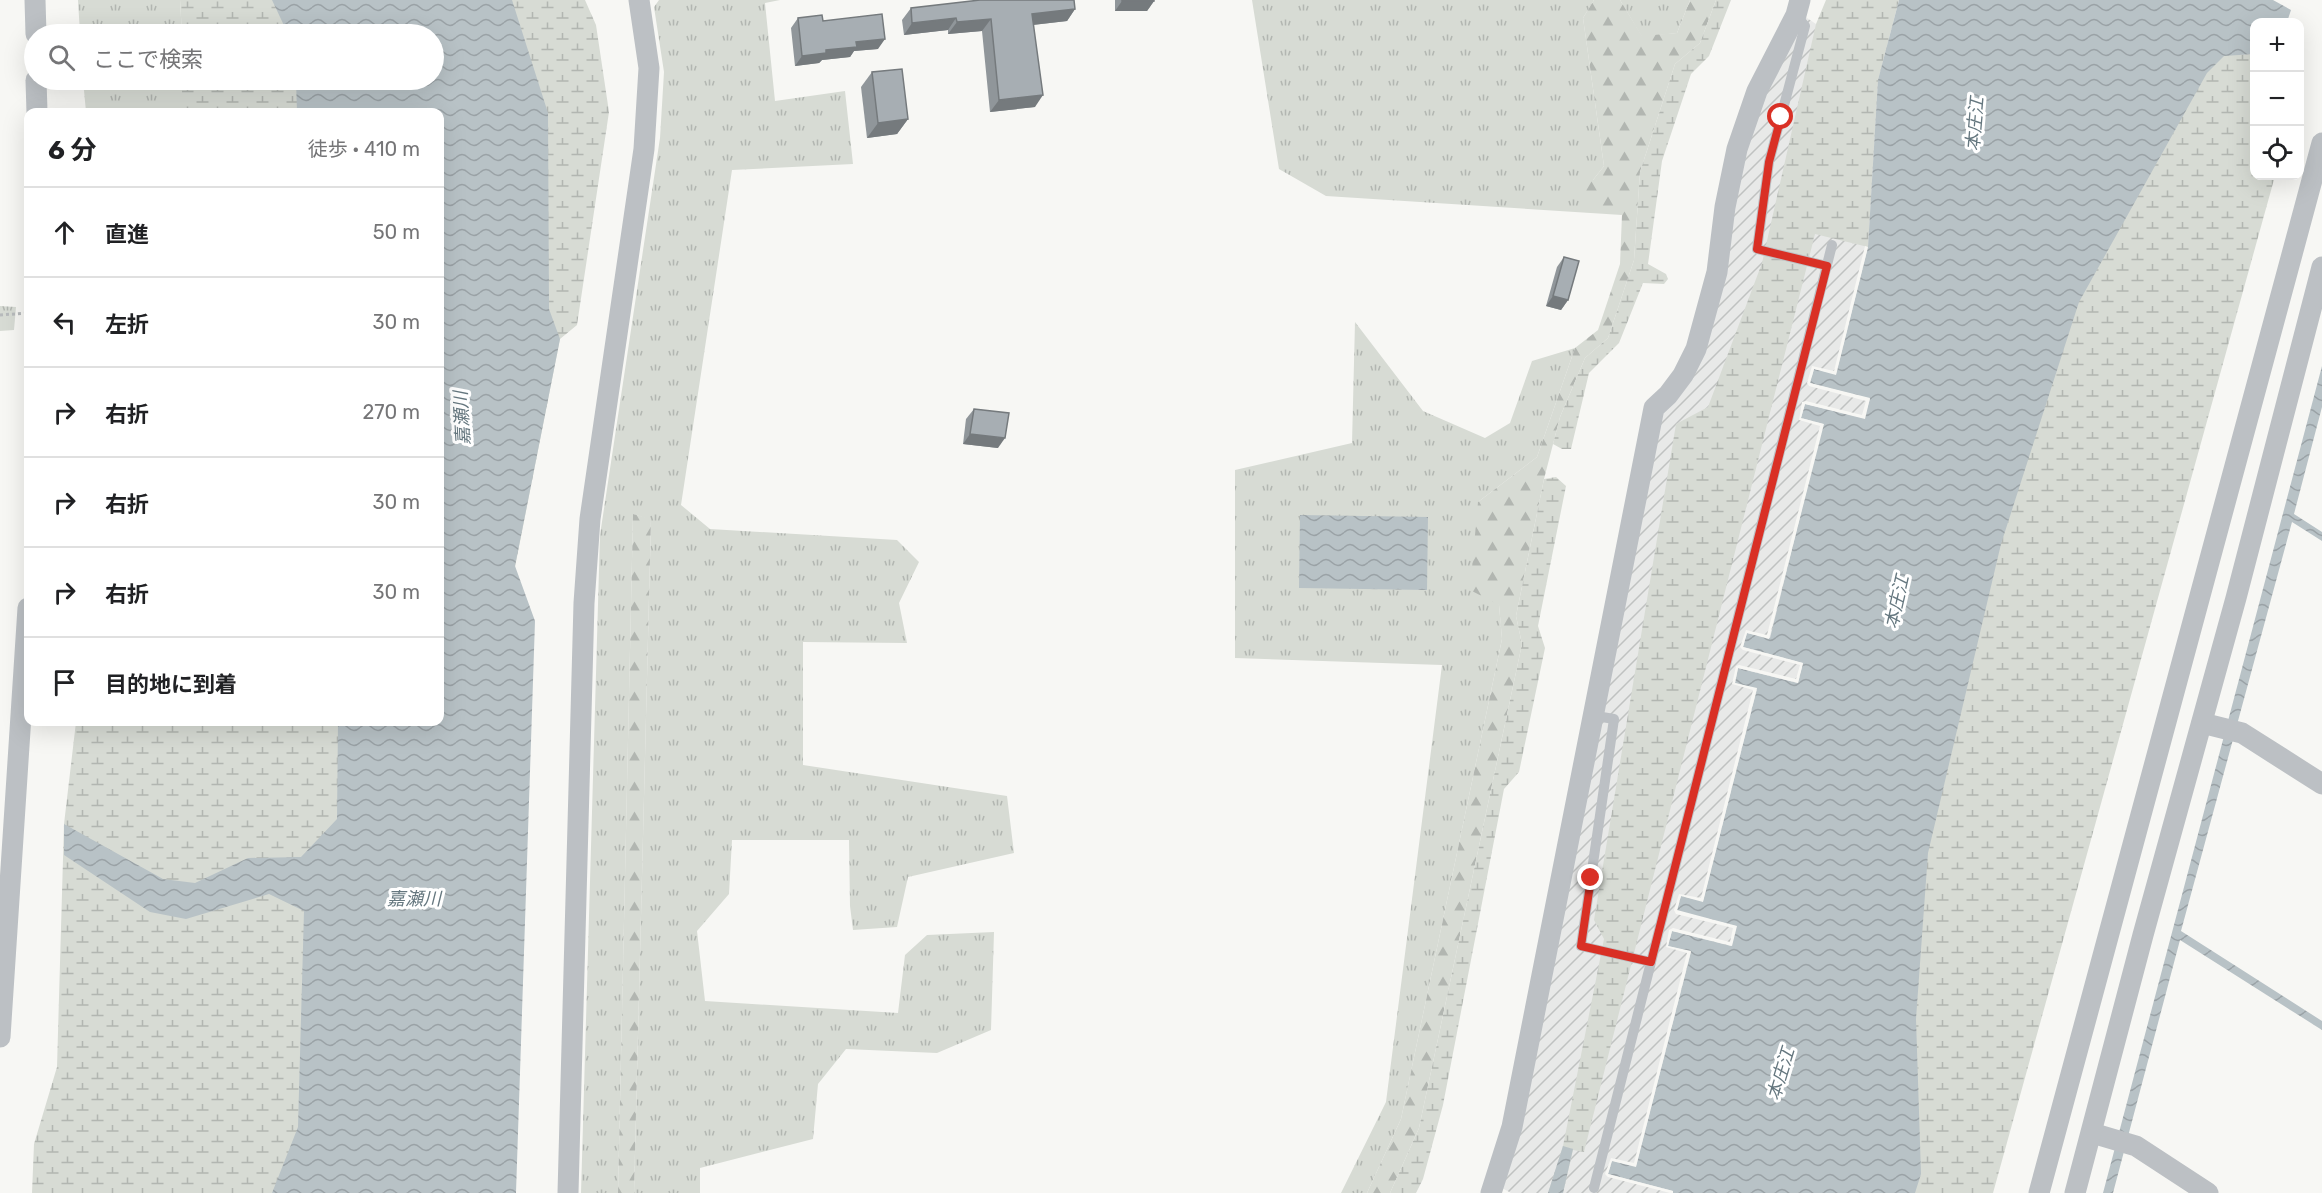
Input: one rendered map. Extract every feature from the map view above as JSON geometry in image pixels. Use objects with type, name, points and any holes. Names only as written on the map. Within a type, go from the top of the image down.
[{"type":"street","points":[[35,0],[36,24]]},
{"type":"street","points":[[567,1193],[584,603],[590,519],[644,149],[649,68],[639,0]]},
{"type":"street","points":[[1491,1193],[1512,1127],[1654,408],[1668,396],[1683,375],[1696,349],[1717,272],[1725,207],[1737,149],[1757,91],[1798,8]]},
{"type":"street","points":[[36,90],[37,108]]},
{"type":"street","points":[[2039,1193],[2322,143]]},
{"type":"street","points":[[2075,1193],[2100,1136],[2143,935],[2210,725],[2322,267]]},
{"type":"street","points":[[0,1037],[24,669]]},
{"type":"street","points":[[2210,725],[2242,733],[2322,783]]},
{"type":"street","points":[[2100,1136],[2136,1146],[2208,1193]]},
{"type":"lane","points":[[1798,8],[1805,26],[1769,162],[1757,249],[1827,266]]},
{"type":"lane","points":[[1594,1188],[1832,245]]},
{"type":"lane","points":[[1602,717],[1614,719],[1581,946],[1651,962]]},
{"type":"path","points":[[0,315],[24,313]]},
{"type":"shaded area","points":[[1804,16],[1816,24],[2041,70],[1781,1193],[1511,1193],[1502,1188],[1662,410],[1676,397],[1733,209],[1745,151],[1765,92]]},
{"type":"green space","points":[[78,0],[180,0],[181,24],[79,24]]},
{"type":"green space","points":[[180,0],[326,0],[338,24],[181,24]]},
{"type":"green space","points":[[475,0],[585,0],[596,25],[609,112],[577,325],[560,339],[515,567]]},
{"type":"green space","points":[[659,0],[780,0],[765,3],[775,101],[845,91],[853,164],[732,170],[681,505],[710,529],[897,540],[919,562],[899,603],[907,643],[803,642],[803,765],[1007,796],[1014,853],[908,877],[897,927],[853,930],[850,906],[849,840],[732,840],[729,894],[697,931],[705,1001],[898,1013],[905,955],[927,935],[994,932],[991,1030],[937,1053],[846,1049],[818,1084],[813,1139],[700,1168],[700,1193],[634,1193],[651,520],[633,514],[618,1193],[581,1193],[600,535],[660,138],[664,72],[654,7]]},
{"type":"green space","points":[[1252,0],[1594,0],[1583,18],[1604,166],[1593,180],[1622,215],[1326,196],[1279,169]]},
{"type":"green space","points":[[1594,0],[1620,0],[1642,36],[1677,33],[1690,0],[1716,0],[1700,43],[1675,64],[1640,172],[1634,260],[1608,338],[1585,358],[1560,417],[1544,479],[1516,616],[1522,644],[1419,1128],[1390,1193],[1367,1193],[1401,1119],[1502,639],[1499,605],[1470,590],[1478,502],[1537,457],[1575,348],[1598,330],[1620,264],[1622,215],[1577,197],[1579,182],[1593,180],[1604,166],[1583,18]]},
{"type":"green space","points":[[1620,0],[1690,0],[1677,33],[1642,37]]},
{"type":"green space","points":[[1716,0],[1731,0],[1709,56],[1691,74],[1662,161],[1648,264],[1666,274],[1668,279],[1664,284],[1643,283],[1619,343],[1589,373],[1571,449],[1562,449],[1553,444],[1560,417],[1585,358],[1608,338],[1634,260],[1640,172],[1675,64],[1700,43]]},
{"type":"green space","points":[[1826,0],[1899,0],[1878,80],[1868,247],[1815,234],[1584,1152],[1573,1150],[1563,1193],[1548,1193],[1563,1146],[1604,939],[1594,920],[1676,424],[1708,407],[1762,263],[1816,24]]},
{"type":"green space","points":[[2250,54],[2250,180],[2274,180],[1993,1193],[1857,1193],[2022,328],[2181,57]]},
{"type":"green space","points":[[84,90],[182,90],[182,108],[86,108]]},
{"type":"green space","points":[[182,90],[362,90],[366,108],[182,108]]},
{"type":"green space","points":[[0,306],[16,307],[14,330],[0,331]]},
{"type":"green space","points":[[1355,322],[1423,411],[1485,438],[1510,423],[1532,361],[1575,348],[1537,457],[1478,502],[1499,605],[1502,639],[1401,1119],[1367,1193],[1341,1193],[1386,1102],[1442,665],[1235,658],[1235,470],[1352,443]]},
{"type":"green space","points":[[1556,477],[1566,486],[1538,626],[1545,648],[1519,772],[1504,789],[1443,1105],[1423,1179],[1416,1193],[1390,1193],[1419,1128],[1522,644],[1516,616],[1544,479]]},
{"type":"green space","points":[[633,514],[651,519],[634,1193],[618,1193]]},
{"type":"green space","points":[[76,726],[369,726],[359,1193],[32,1193],[34,1144],[57,1067],[64,824]]},
{"type":"water","name":"嘉瀬川","points":[[272,0],[512,0],[548,113],[549,309],[560,339],[515,566],[535,621],[516,1193],[272,1193],[298,1127],[304,911],[269,894],[186,919],[150,912],[64,855],[64,824],[163,879],[195,883],[248,858],[301,857],[337,819],[338,726],[444,726],[444,108],[297,108],[296,90],[444,90],[444,24],[283,24]]},
{"type":"water","name":"本庄江","points":[[1899,0],[2273,0],[2291,10],[2288,18],[2250,18],[2250,54],[2224,56],[2207,73],[2079,302],[2001,544],[1928,853],[1916,1019],[1921,1174],[1915,1193],[1673,1193],[1673,1191],[1608,1174],[1612,1161],[1636,1166],[1691,952],[1668,946],[1672,931],[1731,946],[1736,926],[1677,911],[1681,896],[1703,901],[1757,689],[1735,683],[1738,668],[1798,683],[1803,663],[1743,647],[1747,633],[1770,638],[1823,424],[1801,418],[1805,404],[1864,418],[1870,399],[1810,383],[1814,369],[1836,374],[1868,247],[1878,80]]},
{"type":"water","points":[[2322,366],[2322,407],[2294,514],[2322,532],[2322,541],[2292,522],[2181,931],[2322,1021],[2322,1030],[2180,940],[2113,1193],[2103,1193]]},
{"type":"water","points":[[1300,515],[1428,517],[1427,590],[1299,588]]},
{"type":"water","points":[[1563,1146],[1573,1149],[1563,1193],[1548,1193]]},
{"type":"pier","points":[[1865,246],[1868,247],[1836,375],[1814,369],[1810,383],[1870,398],[1865,419],[1805,404],[1801,418],[1824,424],[1769,639],[1747,633],[1743,647],[1803,663],[1798,683],[1738,668],[1735,683],[1757,688],[1703,902],[1681,896],[1677,910],[1737,926],[1732,946],[1672,931],[1668,946],[1691,951],[1636,1167],[1612,1161],[1608,1174],[1673,1191],[1670,1193],[1608,1177],[1605,1174],[1611,1158],[1634,1163],[1687,953],[1666,947],[1669,930],[1673,928],[1730,942],[1733,928],[1676,914],[1674,910],[1679,894],[1701,898],[1753,690],[1732,684],[1736,666],[1796,679],[1800,665],[1743,650],[1740,647],[1746,630],[1767,635],[1820,426],[1799,420],[1802,402],[1806,401],[1862,415],[1866,401],[1809,386],[1807,383],[1812,366],[1834,371]]},
{"type":"building","points":[[980,0],[1074,0],[1075,9],[1032,14],[1043,95],[999,100],[991,19],[957,22],[956,18],[912,23],[911,8]]},
{"type":"building","points":[[1154,0],[1154,1],[1122,1]]},
{"type":"building","points":[[882,14],[885,39],[856,42],[857,47],[826,50],[826,53],[802,56],[798,18],[822,15],[823,21]]},
{"type":"building","points":[[902,69],[908,119],[878,123],[872,72]]},
{"type":"building","points":[[1564,257],[1579,261],[1568,300],[1553,296]]},
{"type":"building","points":[[974,409],[1009,413],[1005,438],[970,434]]},
{"type":"route","points":[[1591,878],[1581,946],[1651,962],[1827,266],[1757,249],[1769,162],[1781,117]]}]
